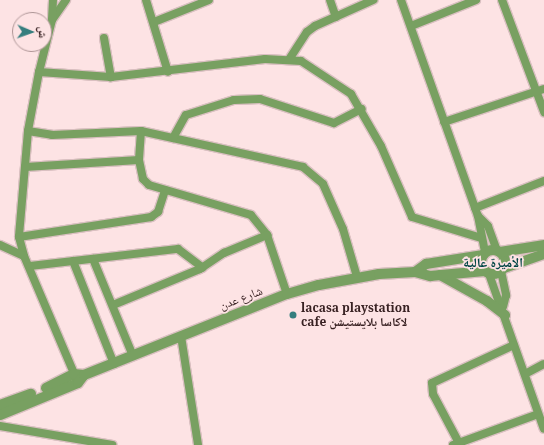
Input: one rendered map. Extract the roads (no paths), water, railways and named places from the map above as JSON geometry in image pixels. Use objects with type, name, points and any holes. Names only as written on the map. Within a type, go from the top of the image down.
[{"type":"street","points":[[52,20],[53,0]]},
{"type":"street","points":[[52,20],[66,0]]},
{"type":"street","points":[[146,0],[154,22],[168,72]]},
{"type":"street","points":[[154,22],[209,0]]},
{"type":"street","points":[[330,0],[336,17]]},
{"type":"street","points":[[290,58],[307,32],[373,0]]},
{"type":"street","points":[[401,0],[478,216],[484,254],[482,266],[487,272],[504,311],[514,345],[544,429]]},
{"type":"street","points":[[411,26],[476,0]]},
{"type":"street","points":[[502,0],[540,90],[544,112]]},
{"type":"street","points":[[104,38],[111,77]]},
{"type":"street","points":[[44,52],[28,131],[19,237],[24,256],[30,266],[79,377]]},
{"type":"street","points":[[39,72],[111,77],[290,58],[309,65],[342,86],[362,109],[412,217],[481,238]]},
{"type":"street","points":[[444,122],[540,90]]},
{"type":"street","points":[[173,138],[186,115],[234,100],[260,99],[334,123],[362,109]]},
{"type":"street","points":[[28,131],[52,135],[141,131],[290,164],[311,171],[323,184],[333,205],[357,277]]},
{"type":"street","points":[[141,131],[139,160],[143,179],[148,185],[242,210],[259,222],[267,235],[287,294]]},
{"type":"street","points":[[25,167],[139,160]]},
{"type":"street","points":[[475,208],[544,181]]},
{"type":"street","points":[[19,237],[151,217],[158,212],[165,190]]},
{"type":"street","points":[[478,216],[488,226],[499,251],[505,260],[502,270],[506,295],[504,311]]},
{"type":"street","points":[[113,305],[203,268],[224,253],[267,235]]},
{"type":"street","points":[[0,245],[24,256]]},
{"type":"street","points":[[484,254],[544,245]]},
{"type":"street","points":[[30,266],[178,249],[203,268]]},
{"type":"street","name":"شارع عدن","points":[[415,272],[426,264],[484,254]]},
{"type":"street","points":[[487,272],[502,270],[544,254]]},
{"type":"street","points":[[93,259],[133,356]]},
{"type":"street","points":[[73,262],[114,364]]},
{"type":"street","name":"شارع عدن","points":[[0,405],[114,364],[287,294],[357,277],[415,272],[440,275],[487,272]]},
{"type":"street","points":[[440,275],[504,311]]},
{"type":"street","points":[[181,336],[198,445]]},
{"type":"street","points":[[514,345],[432,383],[433,394],[456,444],[538,414]]},
{"type":"street","points":[[525,374],[544,364]]},
{"type":"street","name":"شارع عدن","points":[[0,416],[79,377]]},
{"type":"street","points":[[0,426],[112,445]]},
{"type":"place","name":"lacasa playstation cafe لاكاسا بلايستيشن","points":[[293,315]]},
{"type":"district","name":"الأميرة عالية","points":[[493,262]]}]
